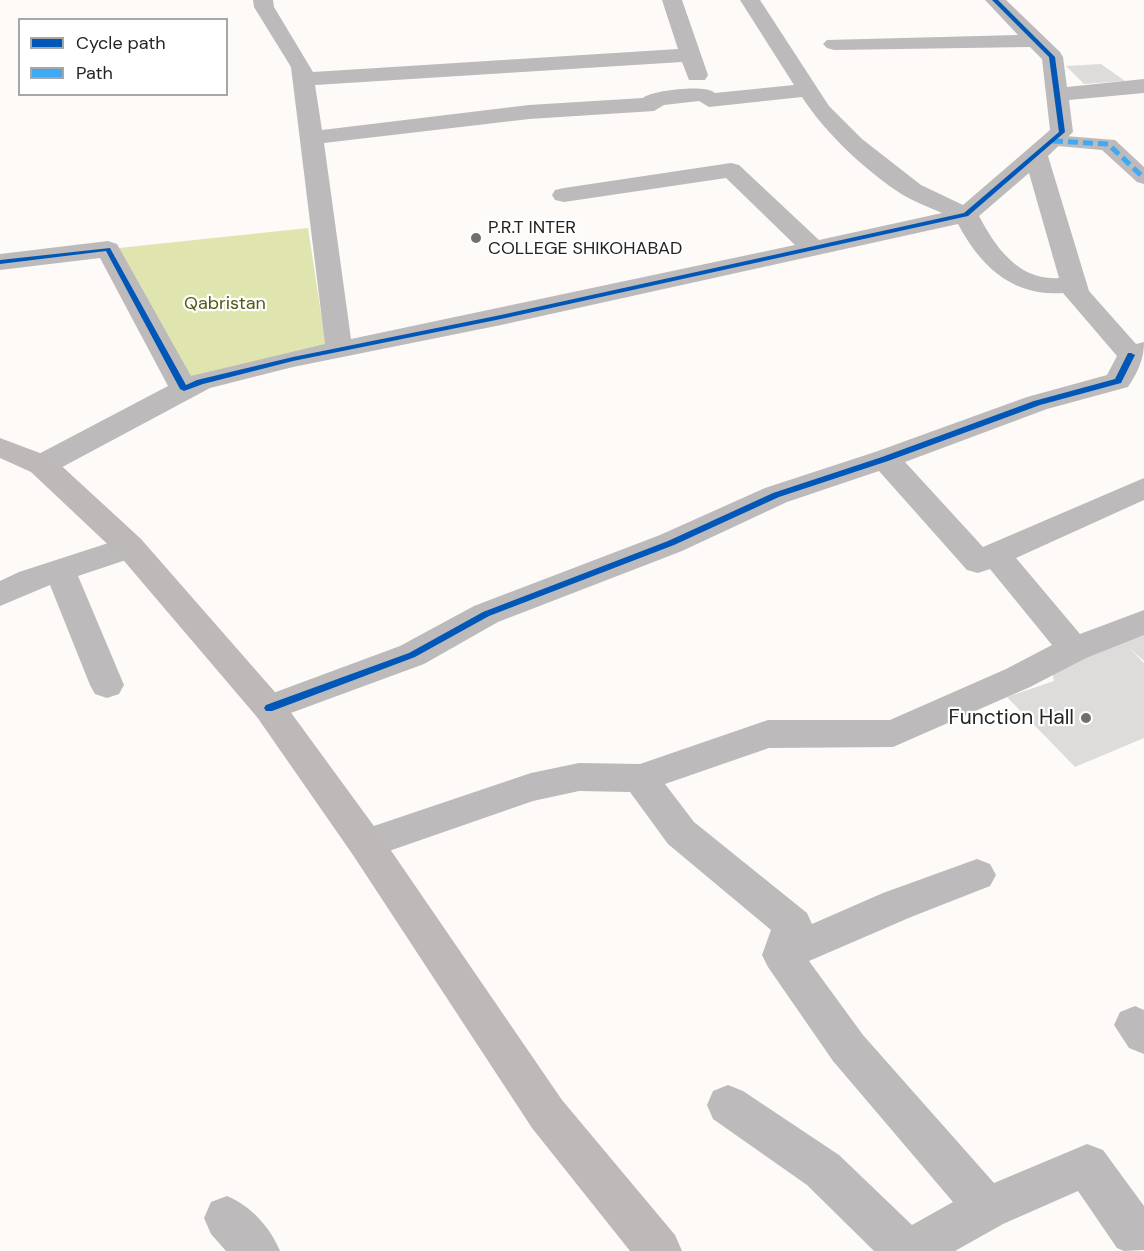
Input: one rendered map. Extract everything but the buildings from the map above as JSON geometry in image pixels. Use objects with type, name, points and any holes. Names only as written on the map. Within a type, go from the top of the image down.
[{"type":"main road","points":[[0,447],[42,465],[130,546],[269,708],[366,844],[547,1114],[659,1251]]},
{"type":"street","points":[[263,0],[264,7],[302,67],[339,350]]},
{"type":"street","points":[[672,0],[688,54],[709,100],[808,90]]},
{"type":"street","points":[[750,0],[820,110],[854,144],[904,183],[966,215],[977,238],[1011,275],[1050,288],[1075,289]]},
{"type":"street","points":[[42,465],[184,389],[245,370],[966,215],[1062,132],[1052,57],[995,0]]},
{"type":"street","points":[[834,44],[1036,41]]},
{"type":"street","points":[[304,79],[688,54]]},
{"type":"street","points":[[1058,95],[1144,86]]},
{"type":"street","points":[[311,138],[529,112],[654,104],[653,100],[705,93]]},
{"type":"street","points":[[1044,148],[1108,144],[1144,178]]},
{"type":"street","points":[[1044,148],[1075,289],[1138,352],[1144,384]]},
{"type":"street","points":[[564,195],[731,171],[813,248]]},
{"type":"street","points":[[0,262],[108,249],[184,389]]},
{"type":"street","points":[[269,708],[412,655],[486,614],[671,543],[776,495],[885,459],[1037,403],[1119,381],[1138,352]]},
{"type":"street","points":[[885,459],[978,562],[1144,488]]},
{"type":"street","points":[[0,595],[30,580],[130,546]]},
{"type":"street","points":[[995,555],[1074,649]]},
{"type":"street","points":[[60,571],[107,685]]},
{"type":"street","points":[[366,844],[531,787],[579,777],[640,778],[768,734],[893,733],[1018,678],[1074,649],[1144,622]]},
{"type":"street","points":[[640,778],[681,833],[793,925],[782,956]]},
{"type":"street","points":[[782,956],[897,905],[977,875]]},
{"type":"street","points":[[782,956],[848,1048],[987,1208]]},
{"type":"street","points":[[728,1105],[823,1170],[909,1251],[987,1208],[1087,1165],[1133,1232],[1144,1228]]},
{"type":"street","points":[[227,1218],[257,1251]]},
{"type":"green space","name":"Qabristan","points":[[308,228],[326,346],[192,382],[119,248]]},
{"type":"marked path","points":[[1053,141],[1108,144],[1144,178]]},
{"type":"cycle path","points":[[0,262],[108,249],[184,389],[200,382],[293,359],[501,317],[966,215],[1062,132],[1052,57],[995,0]]},
{"type":"cycle path","points":[[269,708],[412,655],[486,614],[671,543],[776,495],[885,459],[1037,403],[1118,381],[1131,355]]},
{"type":"place","name":"P.R.T INTER COLLEGE SHIKOHABAD","points":[[476,238]]},
{"type":"place","name":"Function Hall","points":[[1086,718]]}]
